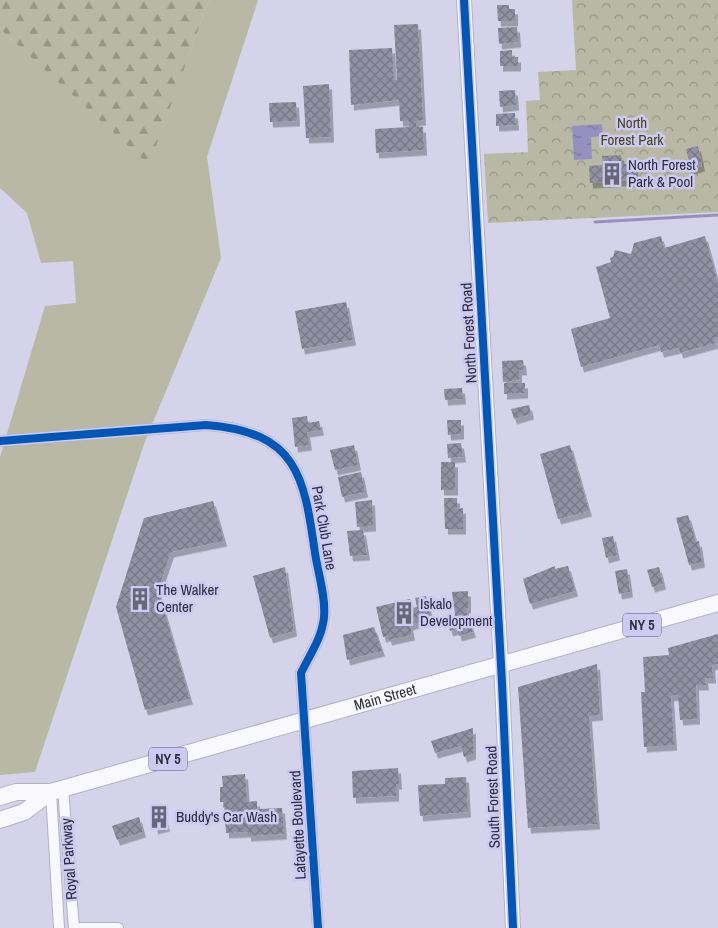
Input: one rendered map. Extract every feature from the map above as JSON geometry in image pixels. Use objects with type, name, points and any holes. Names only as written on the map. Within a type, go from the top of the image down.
[{"type":"main road","name":"Main Street","points":[[0,797],[16,792],[58,791],[718,603]]},
{"type":"main road","name":"Main Street","points":[[0,820],[24,812],[58,791]]},
{"type":"street","name":"North Forest Road","points":[[464,0],[501,664]]},
{"type":"street","name":"Park Club Lane","points":[[0,441],[206,425],[244,431],[259,437],[284,453],[293,464],[304,486],[324,615],[319,639],[301,673],[306,720]]},
{"type":"street","name":"South Forest Road","points":[[501,664],[513,928]]},
{"type":"street","name":"Lafayette Boulevard","points":[[306,720],[318,928]]},
{"type":"street","name":"Royal Parkway","points":[[58,791],[59,928]]},
{"type":"street","name":"Royal Parkway","points":[[58,791],[74,928]]},
{"type":"street","points":[[80,928],[118,928]]},
{"type":"green space","points":[[0,0],[209,0],[149,165],[0,29]]},
{"type":"green space","points":[[209,0],[258,0],[207,157],[221,258],[144,444],[35,772],[0,775],[0,457],[45,306],[76,303],[73,261],[41,263],[27,213],[0,188],[0,29],[149,164]]},
{"type":"green space","name":"North Forest Park","points":[[572,0],[718,0],[718,212],[488,223],[484,154],[528,152],[526,101],[540,100],[538,72],[576,70]]},
{"type":"water","points":[[602,124],[603,136],[591,137],[592,159],[574,160],[572,126]]},
{"type":"building","points":[[497,5],[509,5],[509,9],[515,9],[515,21],[498,21]]},
{"type":"building","points":[[418,24],[423,120],[416,121],[416,127],[423,127],[424,150],[376,153],[375,129],[409,127],[409,121],[400,121],[399,100],[351,105],[349,50],[392,48],[394,80],[397,80],[394,25]]},
{"type":"building","points":[[517,27],[518,42],[499,44],[498,28]]},
{"type":"building","points":[[512,50],[512,57],[518,57],[518,66],[500,66],[500,51]]},
{"type":"building","points":[[329,84],[331,137],[306,138],[303,86]]},
{"type":"building","points":[[515,90],[516,105],[500,107],[499,91]]},
{"type":"building","points":[[296,102],[297,121],[270,122],[269,103]]},
{"type":"building","points":[[515,113],[516,125],[496,126],[496,114]]},
{"type":"building","points":[[698,146],[702,166],[691,169],[686,149]]},
{"type":"building","name":"North Forest Park & Pool","points":[[621,155],[622,164],[635,164],[636,180],[590,183],[589,166],[603,165],[602,156]]},
{"type":"building","points":[[661,236],[664,248],[705,236],[718,283],[718,337],[714,338],[716,343],[680,353],[679,348],[661,352],[659,345],[581,367],[571,329],[610,318],[596,267],[611,262],[610,258],[613,257],[615,250],[631,254],[634,243]]},
{"type":"building","points":[[346,302],[353,340],[302,349],[295,311]]},
{"type":"building","points":[[523,360],[524,370],[519,370],[519,380],[503,382],[502,361]]},
{"type":"building","points":[[504,383],[525,383],[525,393],[504,394]]},
{"type":"building","points":[[462,388],[463,399],[445,400],[444,389]]},
{"type":"building","points":[[529,405],[531,414],[514,419],[511,409]]},
{"type":"building","points":[[307,416],[308,423],[319,421],[321,430],[307,432],[309,445],[295,447],[292,418]]},
{"type":"building","points":[[447,420],[461,420],[461,434],[448,435]]},
{"type":"building","points":[[461,443],[463,457],[448,458],[447,444]]},
{"type":"building","points":[[354,445],[358,465],[335,470],[330,450]]},
{"type":"building","points":[[570,445],[589,511],[558,519],[540,454]]},
{"type":"building","points":[[441,462],[455,462],[455,490],[441,490]]},
{"type":"building","points":[[361,472],[365,492],[342,497],[338,477]]},
{"type":"building","points":[[444,498],[457,498],[457,509],[463,508],[463,529],[445,529]]},
{"type":"building","points":[[372,500],[373,526],[357,527],[355,502]]},
{"type":"building","name":"The Walker Center","points":[[213,501],[224,541],[171,552],[158,590],[190,699],[145,710],[116,607],[144,518]]},
{"type":"building","points":[[688,515],[696,542],[699,541],[702,562],[689,565],[676,518]]},
{"type":"building","points":[[363,530],[367,555],[350,556],[347,531]]},
{"type":"building","points":[[613,536],[617,555],[606,558],[602,538]]},
{"type":"building","points":[[555,566],[555,569],[568,566],[575,591],[530,604],[523,579]]},
{"type":"building","points":[[285,567],[294,631],[270,638],[253,576]]},
{"type":"building","points":[[659,567],[663,584],[652,587],[647,570]]},
{"type":"building","points":[[627,569],[630,592],[619,594],[615,571]]},
{"type":"building","points":[[468,591],[468,608],[466,608],[466,611],[473,632],[459,636],[457,629],[450,631],[447,619],[454,617],[455,614],[452,592]]},
{"type":"building","name":"Iskalo Development","points":[[426,596],[431,618],[410,625],[412,635],[389,640],[388,636],[383,637],[376,607],[410,599],[412,608],[417,607],[415,598]]},
{"type":"building","points":[[374,627],[382,651],[347,660],[343,635]]},
{"type":"building","points":[[718,634],[718,664],[712,665],[713,678],[705,678],[706,685],[696,685],[697,719],[680,720],[678,695],[671,696],[674,745],[644,747],[641,692],[645,692],[643,657],[669,655],[668,648]]},
{"type":"building","points":[[597,664],[600,715],[589,716],[597,824],[528,828],[518,687]]},
{"type":"building","points":[[473,728],[473,754],[464,757],[461,746],[435,753],[431,741]]},
{"type":"building","points":[[398,768],[399,784],[396,784],[396,796],[353,798],[352,771]]},
{"type":"building","points":[[245,774],[247,802],[257,801],[257,809],[282,808],[284,834],[248,836],[248,832],[226,833],[224,802],[220,802],[220,787],[223,787],[222,776]]},
{"type":"building","points":[[466,777],[468,812],[420,816],[418,785],[445,784],[445,778]]},
{"type":"building","name":"Buddy's Car Wash","points":[[163,810],[167,826],[155,829],[153,813]]},
{"type":"building","points":[[139,817],[143,832],[117,840],[112,826]]},
{"type":"waterway","points":[[595,222],[718,215]]},
{"type":"cycle path","points":[[464,0],[502,683],[513,928]]},
{"type":"cycle path","points":[[0,441],[206,425],[236,429],[260,437],[278,448],[290,462],[300,480],[306,501],[324,601],[324,617],[321,632],[301,673],[318,928]]},
{"type":"place","name":"North Forest Park & Pool","points":[[612,174]]},
{"type":"place","name":"The Walker Center","points":[[140,599]]},
{"type":"place","name":"Iskalo Development","points":[[404,613]]},
{"type":"place","name":"Buddy's Car Wash","points":[[159,817]]}]
